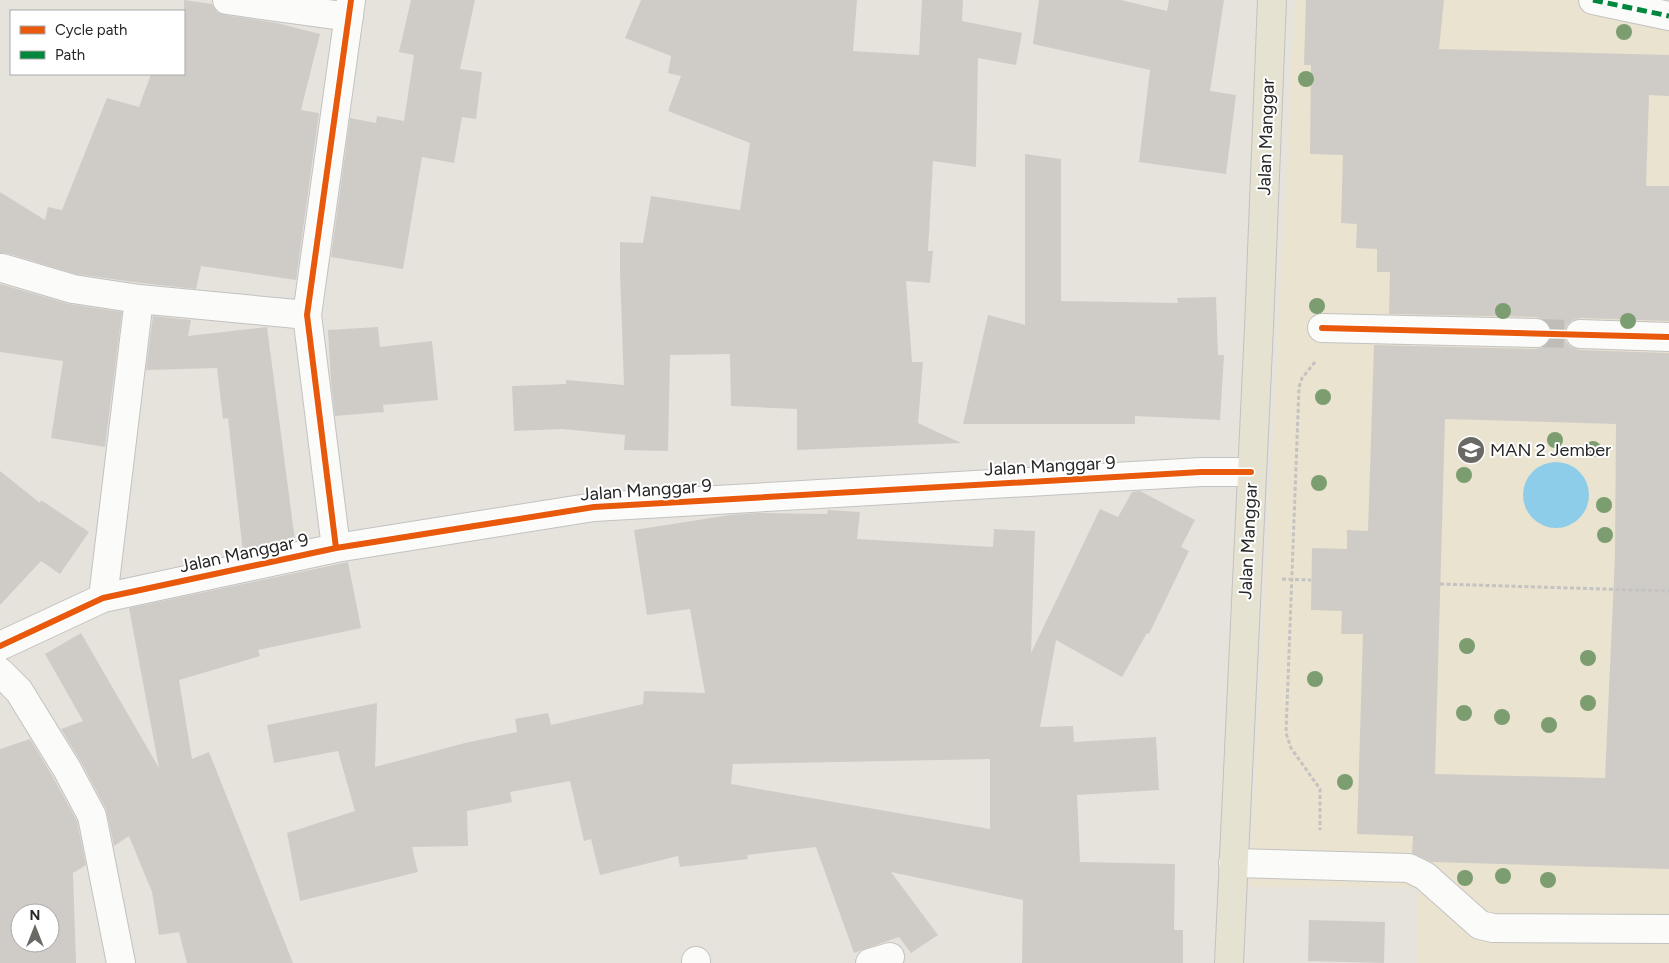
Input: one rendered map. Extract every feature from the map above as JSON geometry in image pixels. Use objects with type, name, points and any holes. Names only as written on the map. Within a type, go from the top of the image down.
[{"type":"main road","name":"Jalan Manggar","points":[[1229,963],[1272,0]]},
{"type":"street","points":[[227,0],[350,9],[307,315],[336,548]]},
{"type":"street","points":[[1593,0],[1669,16]]},
{"type":"street","points":[[2,268],[73,289],[139,299],[307,315]]},
{"type":"street","points":[[103,598],[139,299]]},
{"type":"street","points":[[1332,328],[1536,333]]},
{"type":"street","points":[[1580,334],[1669,337]]},
{"type":"street","name":"Jalan Manggar 9","points":[[0,646],[103,598],[336,548],[594,507],[1201,472],[1251,472]]},
{"type":"street","points":[[0,672],[19,691],[67,769],[92,816],[121,963]]},
{"type":"street","points":[[1233,863],[1409,868],[1425,876],[1480,925],[1493,928],[1669,929]]},
{"type":"path","points":[[1319,865],[1320,789],[1291,748],[1286,733],[1299,387],[1302,378],[1332,328]]},
{"type":"path","points":[[1440,584],[1669,591]]},
{"type":"shaded area","name":"MAN 2 Jember","points":[[1295,0],[1590,0],[1669,13],[1669,963],[1417,963],[1417,887],[1250,887]]},
{"type":"water","points":[[1550,462],[1562,462],[1574,467],[1584,477],[1589,489],[1587,508],[1574,523],[1562,528],[1550,528],[1538,523],[1528,513],[1523,501],[1523,489],[1528,477],[1538,467]]},
{"type":"building","points":[[184,0],[212,4],[217,12],[225,15],[277,23],[320,34],[301,110],[319,113],[296,280],[201,266],[196,289],[76,274],[6,253],[0,253],[0,192],[45,220],[48,207],[62,210],[107,98],[139,107],[151,75],[185,75]]},
{"type":"building","points":[[411,0],[475,0],[460,69],[482,72],[476,119],[462,117],[454,163],[422,157],[403,269],[331,257],[350,118],[376,123],[377,116],[404,121],[414,55],[399,52]]},
{"type":"building","points":[[641,0],[857,0],[853,51],[919,55],[922,0],[963,0],[962,21],[1022,33],[1016,65],[978,58],[976,167],[933,161],[928,251],[933,251],[930,283],[906,281],[912,362],[923,362],[918,423],[961,443],[797,450],[797,409],[731,406],[730,354],[670,355],[668,451],[624,450],[625,435],[562,429],[514,431],[512,386],[566,384],[566,380],[624,385],[620,242],[643,243],[651,196],[740,210],[750,143],[668,111],[681,76],[668,73],[671,56],[625,38]]},
{"type":"building","points":[[1039,0],[1121,0],[1167,11],[1169,0],[1224,0],[1210,91],[1236,95],[1226,174],[1139,162],[1150,70],[1033,44]]},
{"type":"building","points":[[1306,0],[1444,0],[1439,49],[1669,55],[1669,96],[1649,95],[1646,186],[1669,186],[1669,321],[1580,318],[1573,320],[1567,325],[1564,334],[1566,342],[1571,347],[1579,350],[1669,353],[1669,869],[1432,862],[1412,853],[1413,836],[1357,834],[1363,634],[1341,634],[1342,611],[1311,610],[1312,548],[1347,549],[1347,530],[1368,531],[1374,345],[1536,349],[1543,347],[1549,342],[1552,333],[1545,320],[1536,317],[1389,314],[1390,272],[1377,272],[1377,249],[1356,248],[1357,224],[1341,223],[1343,155],[1310,154],[1311,65],[1304,65]],"holes":[[[1445,419],[1616,424],[1615,555],[1605,778],[1435,774]]]},
{"type":"building","points":[[1025,154],[1061,159],[1061,301],[1178,303],[1177,298],[1216,297],[1218,355],[1224,355],[1220,420],[1135,416],[1135,424],[963,424],[988,315],[1025,325]]},
{"type":"building","points":[[0,284],[69,304],[122,312],[105,447],[51,438],[63,361],[0,352]]},
{"type":"building","points":[[153,316],[191,320],[188,336],[267,327],[295,541],[243,552],[228,418],[223,419],[217,368],[146,370]]},
{"type":"building","points":[[378,327],[380,347],[432,341],[438,400],[383,405],[384,412],[335,416],[328,330]]},
{"type":"building","points":[[0,471],[40,503],[41,500],[89,532],[60,574],[41,561],[0,605]]},
{"type":"building","points":[[1140,491],[1195,520],[1181,547],[1189,551],[1149,634],[1147,633],[1122,677],[1056,640],[1040,727],[1073,726],[1074,742],[1156,737],[1159,790],[1077,795],[1080,862],[1175,864],[1174,930],[1183,930],[1183,963],[1022,963],[1023,900],[891,872],[938,935],[911,953],[899,937],[854,953],[816,847],[747,855],[748,859],[680,867],[678,856],[600,875],[591,839],[584,841],[570,781],[510,792],[512,802],[467,811],[468,846],[412,847],[418,872],[300,901],[287,833],[355,811],[338,751],[274,763],[267,725],[377,703],[375,767],[465,743],[517,732],[515,719],[548,713],[551,725],[643,704],[644,691],[705,693],[690,609],[647,615],[634,530],[730,515],[758,513],[827,514],[828,510],[860,512],[857,539],[993,547],[994,529],[1035,531],[1031,653],[1100,509],[1118,517],[1132,492]],"holes":[[[990,759],[990,829],[731,784],[733,764]]]},
{"type":"building","points":[[348,562],[361,628],[258,650],[260,656],[179,680],[192,759],[209,752],[293,963],[187,963],[179,932],[159,935],[152,892],[129,836],[114,846],[106,809],[61,729],[83,721],[45,654],[81,633],[159,768],[129,608]]},
{"type":"building","points":[[30,739],[77,821],[86,865],[73,873],[76,963],[0,963],[0,749]]},
{"type":"building","points":[[1309,920],[1385,922],[1384,963],[1308,961]]},
{"type":"tunnel","points":[[1536,333],[1580,334]]},
{"type":"marked path","points":[[1593,0],[1669,16]]},
{"type":"cycle path","points":[[336,548],[307,315],[351,0]]},
{"type":"cycle path","points":[[1322,328],[1669,337]]},
{"type":"cycle path","points":[[0,646],[103,598],[336,548],[594,507],[1201,472],[1251,472]]},
{"type":"place","name":"MAN 2 Jember","points":[[1471,450]]}]
